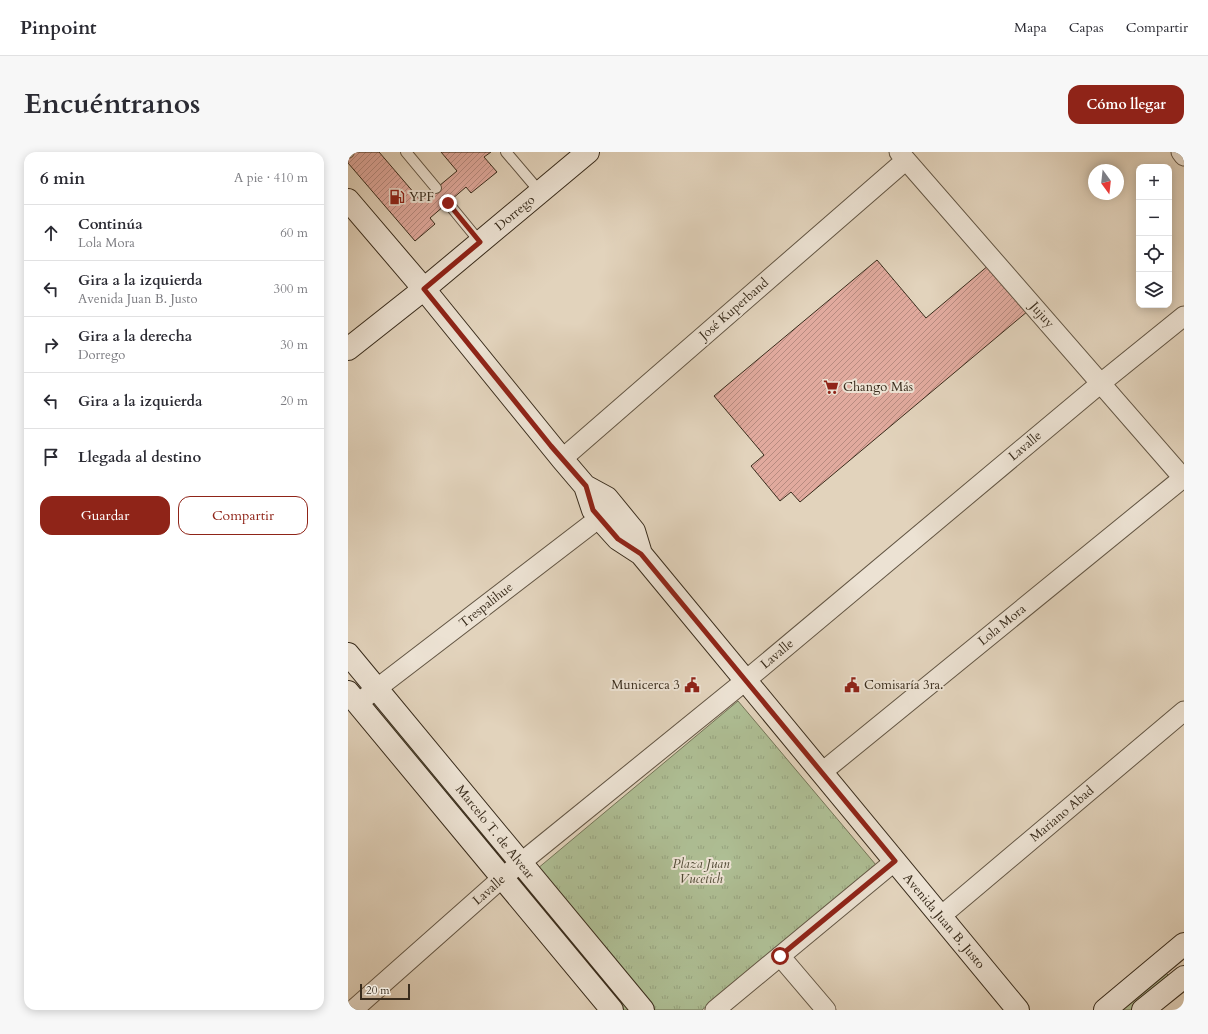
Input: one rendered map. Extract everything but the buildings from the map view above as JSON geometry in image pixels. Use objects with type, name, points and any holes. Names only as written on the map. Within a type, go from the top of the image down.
[{"type":"main road","name":"Dorrego","points":[[348,349],[424,289],[588,152]]},
{"type":"main road","name":"Avenida Juan B. Justo","points":[[348,200],[424,289],[562,459],[586,486],[607,498],[606,512],[634,531],[641,554],[1018,1010]]},
{"type":"main road","name":"Marcelo T. de Alvear","points":[[348,654],[520,864],[643,1010]]},
{"type":"main road","name":"Marcelo T. de Alvear","points":[[353,698],[612,1010]]},
{"type":"main road","points":[[1106,1010],[1181,952]]},
{"type":"main road","points":[[1143,1010],[1184,977]]},
{"type":"street","points":[[1181,152],[1184,156]]},
{"type":"street","name":"Jujuy","points":[[902,156],[1183,478]]},
{"type":"street","name":"José Kuperband","points":[[562,459],[902,156]]},
{"type":"street","name":"Lavalle","points":[[353,1010],[502,878],[745,681],[1101,383],[1184,316]]},
{"type":"street","name":"Lola Mora","points":[[822,773],[1183,478]]},
{"type":"street","name":"Trespalihue","points":[[353,698],[377,688],[606,512]]},
{"type":"street","name":"Mariano Abad","points":[[941,916],[1184,711]]},
{"type":"street","points":[[715,1010],[895,861]]},
{"type":"street","points":[[780,956],[826,1010]]},
{"type":"lane","points":[[406,152],[436,188]]},
{"type":"lane","points":[[506,152],[540,192]]},
{"type":"lane","points":[[448,203],[480,242]]},
{"type":"green space","name":"Plaza Juan Vucetich","points":[[738,701],[876,865],[702,1010],[655,1010],[537,869]]},
{"type":"green space","points":[[389,720],[497,849],[494,852],[386,722]]},
{"type":"green space","points":[[520,879],[630,1010],[624,1010],[517,882]]},
{"type":"green space","points":[[1164,971],[1170,977],[1131,1010],[1117,1010]]},
{"type":"place","name":"YPF","points":[[397,197]]},
{"type":"place","name":"Chango Más","points":[[831,387]]},
{"type":"place","name":"Municerca 3","points":[[692,685]]},
{"type":"place","name":"Comisaría 3ra.","points":[[852,685]]},
{"type":"route","points":[[448,203],[480,242],[424,289],[454,324],[551,446],[586,486],[593,510],[599,518],[618,539],[641,554],[895,861],[780,956]]}]
